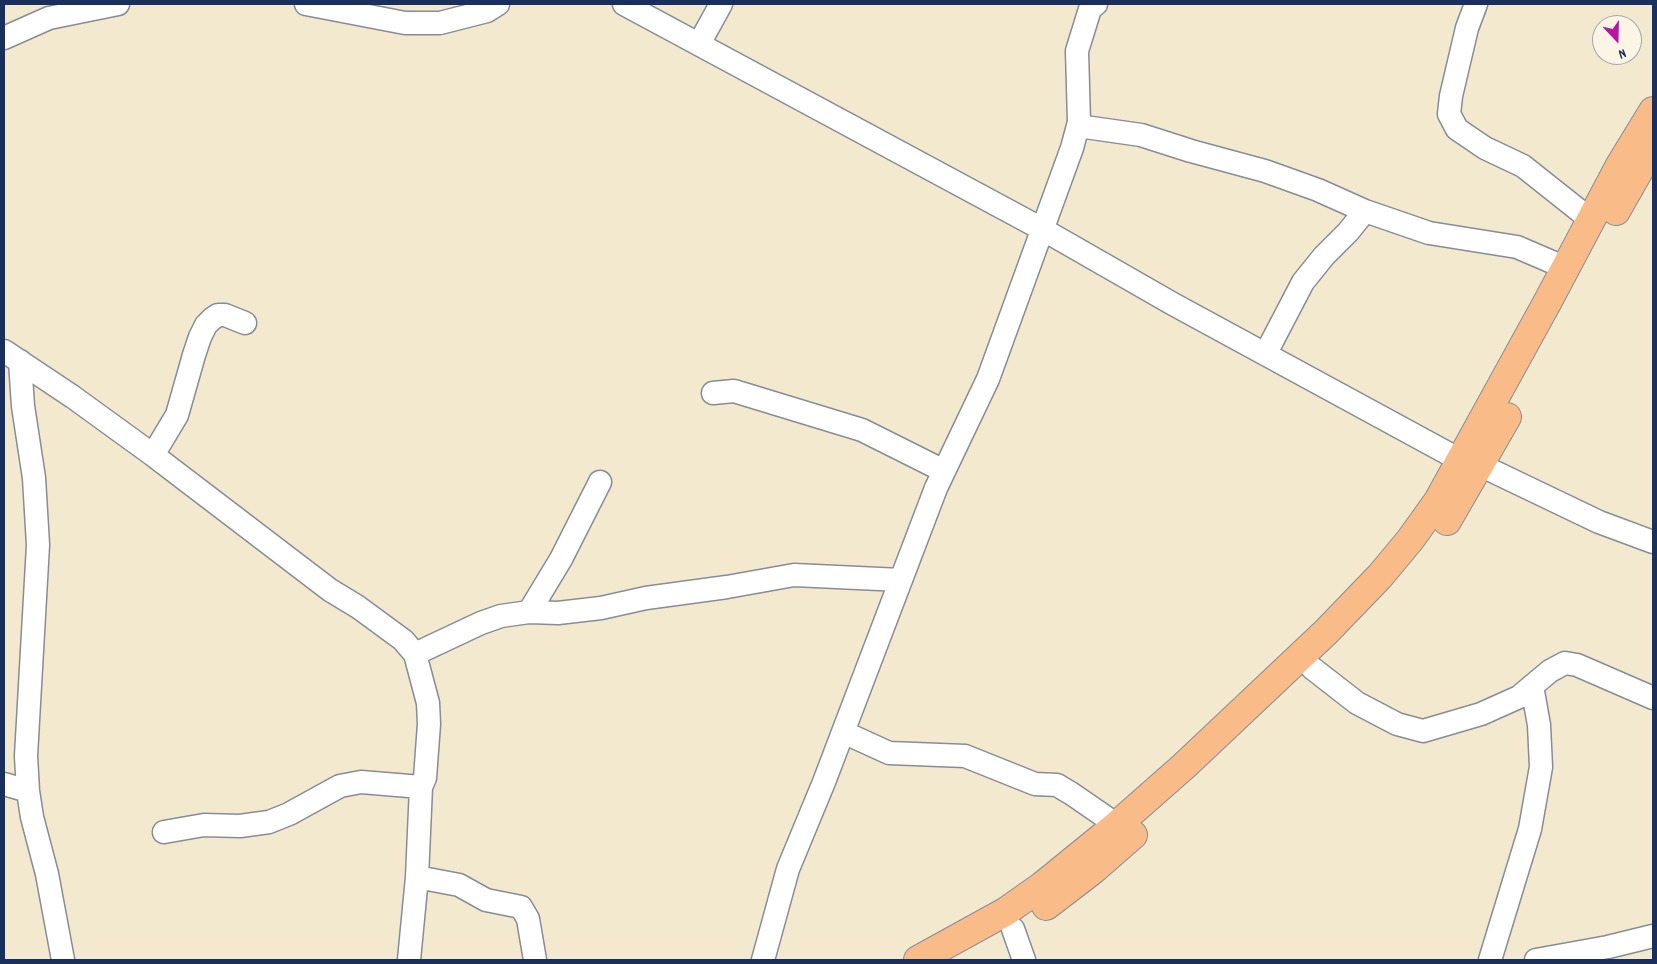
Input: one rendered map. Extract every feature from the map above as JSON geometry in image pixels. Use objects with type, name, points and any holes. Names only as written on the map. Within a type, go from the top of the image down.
[{"type":"main road","points":[[954,960],[1013,929],[1041,910],[1100,864],[1195,779],[1312,668],[1405,574],[1448,520],[1470,463],[1483,421],[1620,165],[1653,111]]},
{"type":"main road","points":[[918,960],[1006,912],[1042,886],[1117,825],[1184,766],[1326,632],[1373,583],[1410,540],[1513,407],[1586,264],[1653,146]]},
{"type":"street","points":[[4,38],[48,18],[118,4]]},
{"type":"street","points":[[306,4],[405,23],[440,23],[487,11],[498,4]]},
{"type":"street","points":[[624,4],[1042,229],[1173,304],[1470,463],[1599,522],[1653,542]]},
{"type":"street","points":[[699,44],[722,4]]},
{"type":"street","points":[[763,960],[788,869],[944,472],[988,379],[1072,148],[1078,126],[1077,51],[1090,9],[1096,4]]},
{"type":"street","points":[[1476,4],[1468,28],[1448,114],[1457,129],[1485,148],[1523,166],[1591,220]]},
{"type":"street","points":[[1078,126],[1140,135],[1265,171],[1318,190],[1365,211],[1429,233],[1517,247],[1566,268]]},
{"type":"street","points":[[1266,353],[1303,282],[1365,211]]},
{"type":"street","points":[[153,456],[177,414],[194,355],[206,325],[218,315],[225,315],[245,323]]},
{"type":"street","points":[[12,356],[73,397],[330,590],[358,607],[403,640],[415,654],[428,703],[429,724],[425,778],[420,787],[417,876],[408,960]]},
{"type":"street","points":[[12,356],[23,406],[34,478],[38,545],[26,756],[28,792],[32,817],[47,874],[63,960]]},
{"type":"street","points":[[712,392],[734,391],[862,430],[944,472]]},
{"type":"street","points":[[528,612],[561,559],[600,482]]},
{"type":"street","points":[[415,654],[481,623],[501,616],[528,612],[558,613],[601,608],[646,598],[727,588],[794,575],[901,580]]},
{"type":"street","points":[[1312,668],[1357,703],[1397,724],[1423,731],[1481,714],[1518,697],[1550,671],[1565,663],[1577,665],[1653,698]]},
{"type":"street","points":[[1490,960],[1530,829],[1541,767],[1539,725],[1532,686]]},
{"type":"street","points":[[843,732],[889,752],[965,756],[1035,784],[1057,785],[1117,825]]},
{"type":"street","points":[[164,832],[204,825],[240,826],[269,822],[289,814],[340,786],[361,782],[420,787]]},
{"type":"street","points":[[4,784],[28,792]]},
{"type":"street","points":[[417,876],[459,884],[486,900],[521,907],[528,919],[535,960]]},
{"type":"street","points":[[1013,929],[1024,960]]},
{"type":"street","points":[[1536,960],[1608,947],[1653,936]]}]
